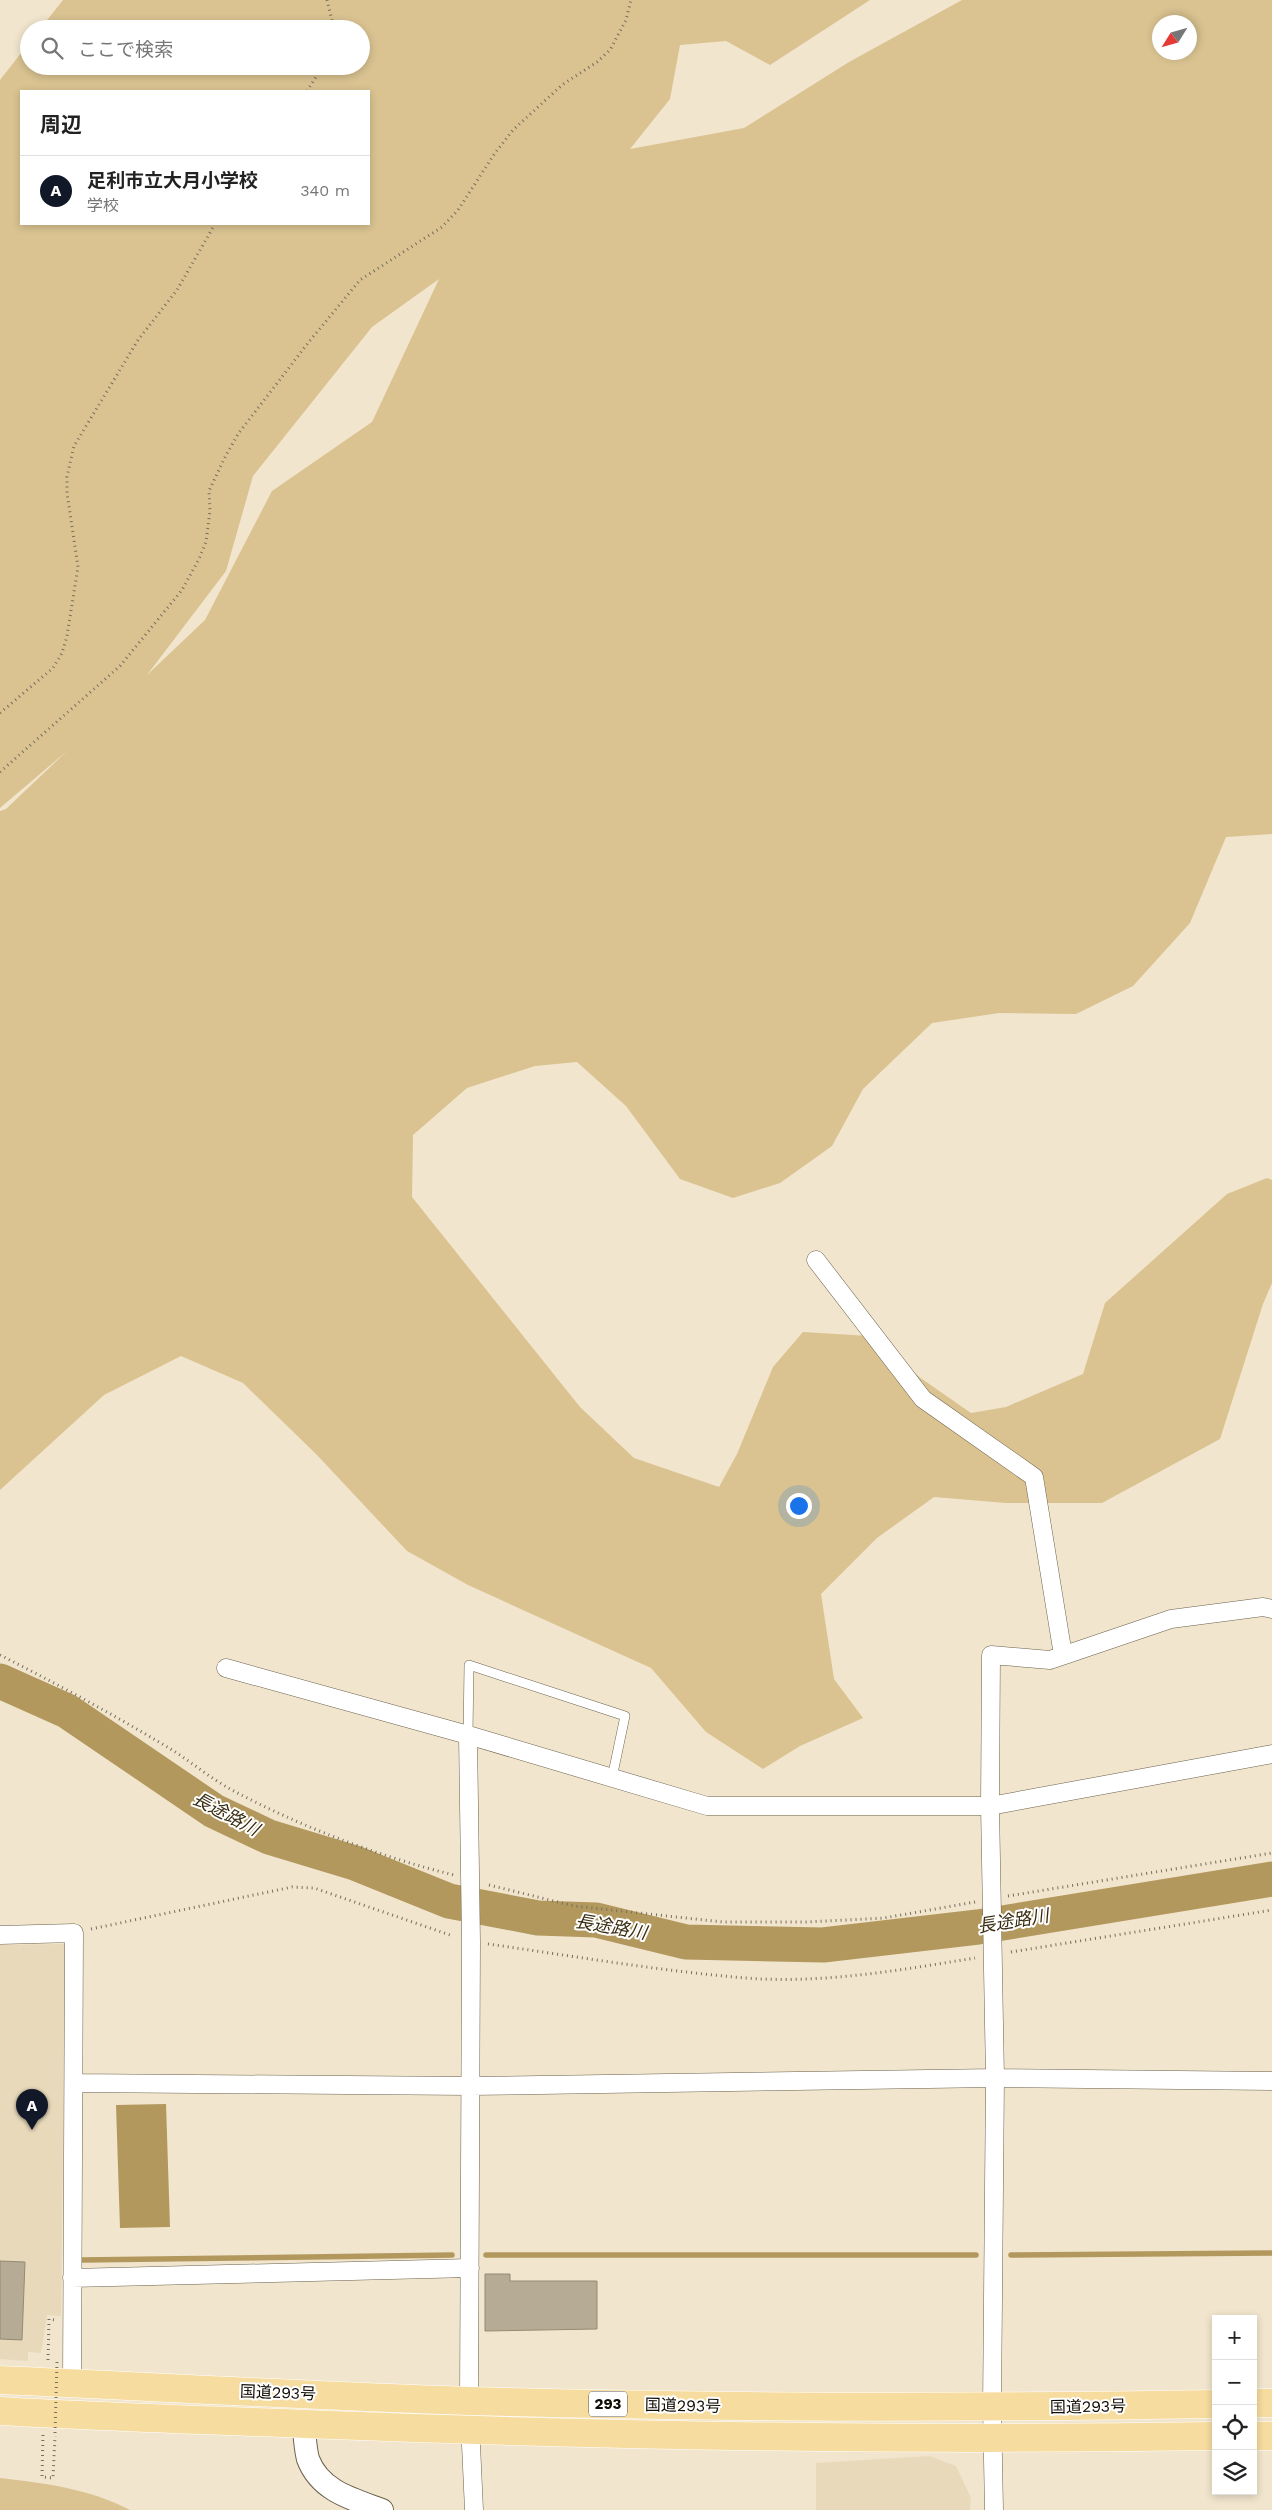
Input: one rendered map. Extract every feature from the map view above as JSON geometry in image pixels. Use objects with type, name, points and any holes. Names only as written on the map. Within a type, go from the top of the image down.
[{"type":"highway","name":"国道293号","points":[[0,2380],[64,2373],[469,2401],[992,2408],[1212,2404]]},
{"type":"highway","points":[[1257,2403],[1272,2403]]},
{"type":"highway","name":"国道293号","points":[[0,2411],[470,2431],[994,2440],[1212,2436]]},
{"type":"highway","points":[[1257,2436],[1272,2436]]},
{"type":"street","points":[[816,1260],[923,1399],[1034,1477],[1063,1655]]},
{"type":"street","points":[[994,2510],[992,2408],[995,2078],[990,1806],[991,1655],[1050,1660],[1171,1619],[1263,1607],[1272,1609]]},
{"type":"street","points":[[226,1668],[468,1735],[707,1806],[990,1806],[1272,1754]]},
{"type":"street","points":[[468,1735],[471,1881],[469,2401],[474,2510]]},
{"type":"street","points":[[0,1935],[74,1933],[72,2278],[64,2373]]},
{"type":"street","points":[[74,2083],[470,2086],[995,2078],[1272,2081]]},
{"type":"street","points":[[72,2278],[470,2268]]},
{"type":"street","points":[[303,2424],[308,2457],[316,2474],[327,2487],[382,2510]]},
{"type":"lane","points":[[468,1735],[469,1665],[625,1716],[612,1778]]},
{"type":"path","points":[[327,0],[332,20]]},
{"type":"path","points":[[0,772],[120,666],[182,590],[200,559],[206,542],[210,511],[209,491],[224,459],[238,434],[308,343],[360,280],[442,227],[458,210],[495,153],[513,130],[562,85],[597,62],[610,50],[626,20],[631,0]]},
{"type":"path","points":[[308,90],[318,75]]},
{"type":"path","points":[[0,713],[53,668],[62,652],[67,636],[78,567],[67,485],[69,461],[74,446],[87,420],[138,340],[177,290],[214,225]]},
{"type":"path","points":[[0,1655],[74,1693],[170,1749],[232,1789],[298,1820],[376,1852],[502,1890],[574,1906],[723,1922],[805,1922],[884,1918],[992,1903],[1272,1853]]},
{"type":"path","points":[[74,1933],[292,1887],[314,1888],[471,1938],[747,1978],[823,1978],[879,1974],[992,1951],[1272,1910]]},
{"type":"path","points":[[43,2444],[42,2477],[53,2478],[64,2373]]},
{"type":"shaded area","points":[[63,0],[870,0],[770,65],[726,41],[680,45],[670,99],[630,149],[744,128],[849,62],[962,0],[1272,0],[1272,834],[1226,837],[1190,923],[1133,986],[1076,1014],[999,1013],[932,1023],[863,1089],[832,1146],[780,1183],[733,1198],[680,1179],[626,1106],[577,1062],[535,1066],[467,1088],[413,1135],[412,1197],[580,1407],[634,1458],[719,1487],[737,1454],[773,1367],[803,1332],[869,1336],[922,1379],[971,1413],[1006,1407],[1083,1374],[1105,1303],[1227,1194],[1267,1178],[1272,1180],[1272,1283],[1263,1304],[1220,1439],[1102,1503],[1006,1503],[934,1497],[877,1538],[821,1594],[834,1679],[863,1718],[800,1746],[763,1769],[706,1732],[651,1668],[468,1585],[407,1551],[316,1454],[243,1383],[181,1356],[104,1395],[0,1490],[0,811],[6,809],[67,751],[0,808],[0,80],[20,54],[20,75],[370,75],[370,20],[47,20]],"holes":[[[439,279],[372,422],[272,491],[205,620],[147,675],[226,571],[253,476],[372,327]]]},
{"type":"shaded area","points":[[65,1944],[61,2316],[47,2315],[41,2353],[28,2352],[28,2361],[0,2359],[0,1945]]},
{"type":"shaded area","points":[[166,2104],[170,2227],[120,2228],[116,2105]]},
{"type":"shaded area","points":[[929,2456],[956,2466],[971,2498],[970,2510],[816,2510],[816,2463]]},
{"type":"shaded area","points":[[0,2478],[67,2488],[99,2497],[130,2510],[0,2510]]},
{"type":"building","points":[[0,2261],[25,2262],[22,2340],[0,2339]]},
{"type":"building","points":[[485,2274],[510,2274],[510,2281],[597,2281],[597,2329],[485,2331]]},
{"type":"waterway","name":"長途路川","points":[[0,1681],[67,1711],[214,1811],[269,1837],[355,1863],[449,1901],[538,1918],[596,1920],[686,1942],[823,1945],[978,1927],[1272,1879]]},
{"type":"waterway","points":[[1011,2255],[1272,2253]]},
{"type":"waterway","points":[[81,2260],[452,2255]]},
{"type":"waterway","points":[[486,2255],[976,2255]]},
{"type":"place","name":"足利市立大月小学校","points":[[32,2130]]}]
